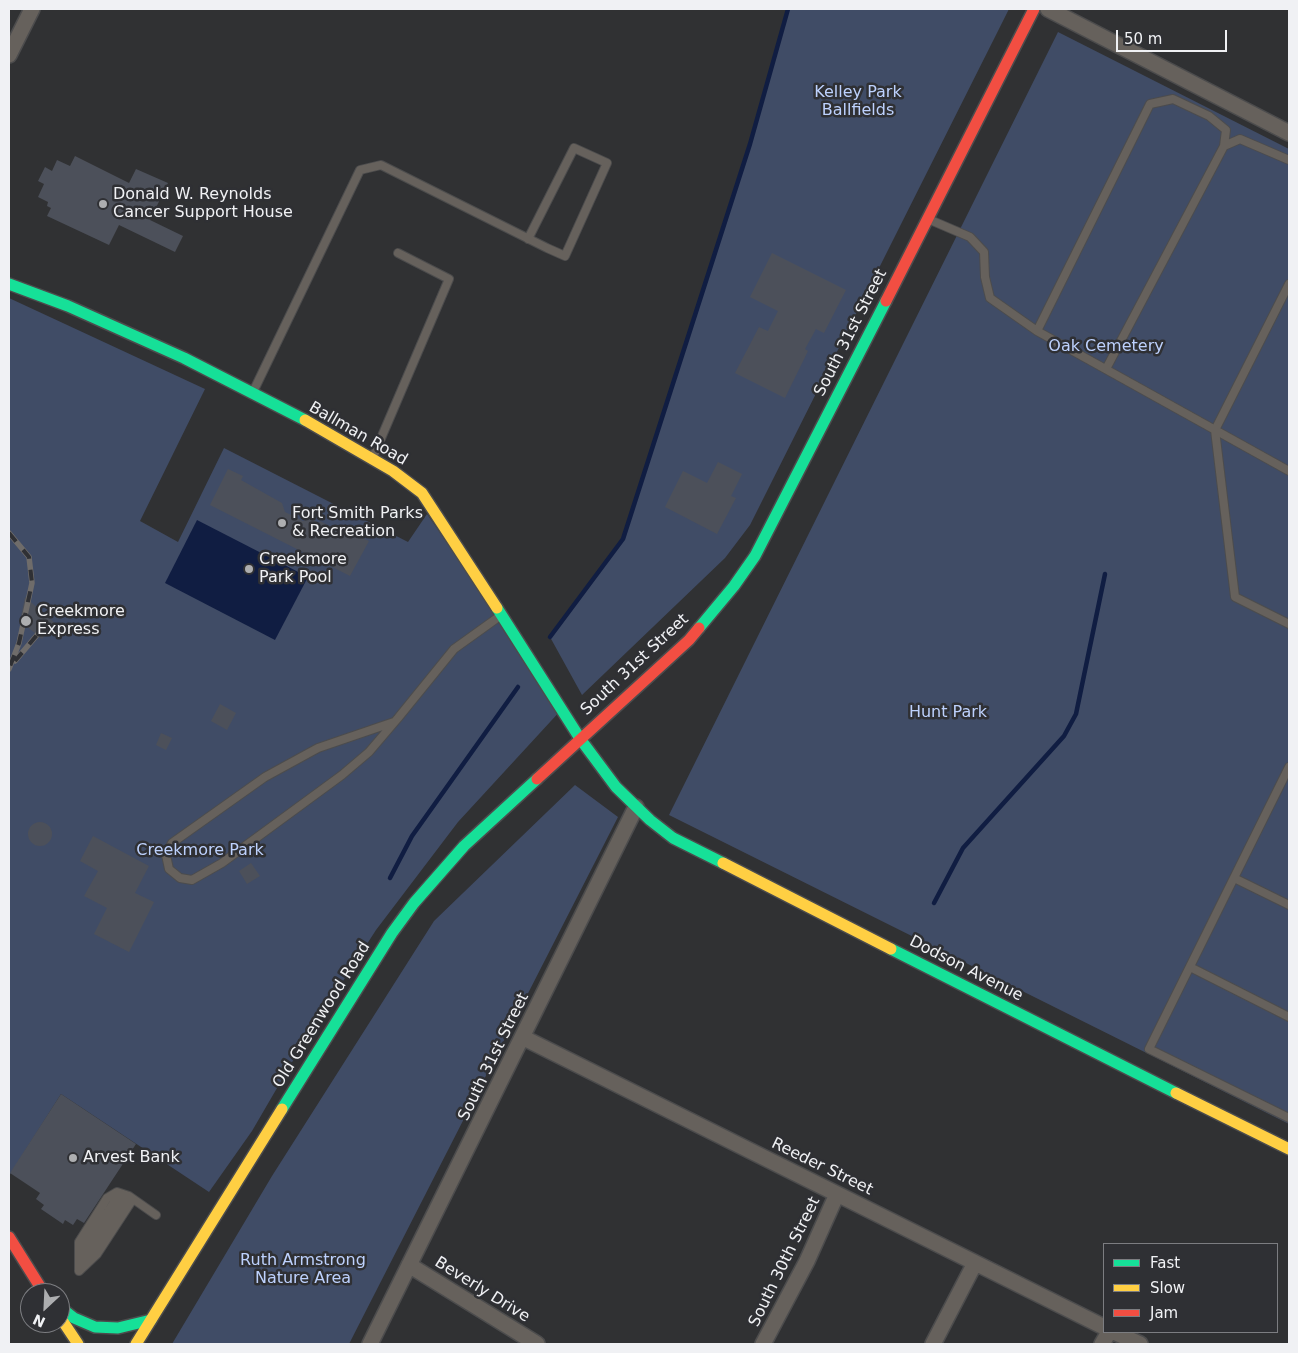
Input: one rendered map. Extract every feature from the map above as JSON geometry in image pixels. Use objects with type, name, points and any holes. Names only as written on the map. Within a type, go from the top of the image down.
[{"type":"main road","name":"South 31st Street","points":[[636,808],[616,787],[581,740],[700,628],[755,556],[774,524],[1034,9]]},
{"type":"main road","name":"Ballman Road","points":[[9,284],[117,327],[252,394],[373,459],[422,493],[581,740]]},
{"type":"main road","name":"Old Greenwood Road","points":[[136,1344],[392,934],[414,902],[464,846],[581,740]]},
{"type":"main road","name":"Dodson Avenue","points":[[636,808],[666,832],[690,847],[1289,1149]]},
{"type":"main road","points":[[9,1237],[38,1283]]},
{"type":"main road","points":[[70,1315],[95,1327],[118,1328],[152,1320]]},
{"type":"main road","points":[[70,1332],[78,1344]]},
{"type":"street","points":[[9,55],[32,9]]},
{"type":"street","points":[[1048,9],[1289,133]]},
{"type":"street","name":"South 31st Street","points":[[370,1344],[524,1038],[636,808]]},
{"type":"street","name":"Reeder Street","points":[[524,1038],[1103,1327]]},
{"type":"street","name":"South 30th Street","points":[[763,1344],[807,1261],[837,1194]]},
{"type":"street","points":[[933,1344],[975,1263]]},
{"type":"street","name":"Beverly Drive","points":[[409,1265],[537,1344]]},
{"type":"street","points":[[1102,1344],[1108,1333]]},
{"type":"street","points":[[1116,1333],[1140,1344]]},
{"type":"lane","points":[[1037,331],[1150,104],[1173,99],[1209,116],[1226,130],[1224,146],[1106,369]]},
{"type":"lane","points":[[1224,146],[1240,139],[1289,160]]},
{"type":"lane","points":[[252,394],[360,170],[381,165],[528,239],[566,256],[607,163],[574,148],[528,239]]},
{"type":"lane","points":[[928,219],[970,237],[984,252],[985,277],[990,298],[1037,331],[1289,471]]},
{"type":"lane","points":[[373,459],[450,279],[398,253]]},
{"type":"lane","points":[[1289,284],[1215,430],[1235,597],[1289,624]]},
{"type":"lane","points":[[394,722],[318,748],[265,777],[172,842],[166,855],[170,869],[180,878],[192,880],[222,863],[342,775],[369,752],[394,722],[454,649],[501,615]]},
{"type":"lane","points":[[1289,767],[1149,1049],[1289,1118]]},
{"type":"lane","points":[[1234,878],[1289,906]]},
{"type":"lane","points":[[1190,967],[1289,1017]]},
{"type":"lane","points":[[126,1196],[79,1271],[79,1242],[107,1198],[117,1192],[126,1196],[156,1215]]},
{"type":"green space","name":"Kelley Park Ballfields","points":[[788,9],[1009,9],[750,525],[725,558],[582,695],[550,637],[623,539],[750,144]]},
{"type":"green space","points":[[1058,32],[1289,149],[1289,1124],[669,815]]},
{"type":"green space","name":"Creekmore Park","points":[[9,298],[205,389],[140,521],[178,542],[224,448],[408,542],[427,514],[562,709],[458,822],[376,930],[305,1040],[252,1131],[209,1192],[61,1094],[9,1176]]},
{"type":"green space","name":"Ruth Armstrong Nature Area","points":[[575,785],[618,817],[349,1344],[172,1344],[272,1176],[434,921]]},
{"type":"shaded area","points":[[197,520],[308,577],[275,640],[165,583]]},
{"type":"building","name":"Donald W. Reynolds Cancer Support House","points":[[75,156],[129,183],[136,169],[168,183],[150,220],[183,236],[175,252],[119,225],[109,245],[47,216],[51,208],[47,206],[48,202],[38,197],[44,184],[38,181],[45,167],[52,171],[57,160],[70,166]]},
{"type":"building","points":[[772,253],[846,290],[824,333],[816,329],[805,349],[808,351],[785,398],[735,373],[759,327],[768,331],[778,311],[750,297]]},
{"type":"building","points":[[718,462],[742,474],[731,496],[736,498],[717,534],[665,507],[683,471],[707,483]]},
{"type":"building","name":"Fort Smith Parks & Recreation","points":[[228,469],[243,476],[241,480],[282,503],[285,512],[303,521],[310,518],[319,523],[320,521],[353,538],[355,534],[369,541],[350,576],[210,505]]},
{"type":"building","points":[[25,597],[56,624],[42,639],[20,621]]},
{"type":"building","points":[[220,704],[236,713],[227,730],[211,721]]},
{"type":"building","points":[[161,733],[172,738],[166,750],[156,745]]},
{"type":"building","points":[[40,822],[45,823],[51,829],[51,839],[45,845],[40,846],[35,845],[29,839],[28,834],[29,829],[35,823]]},
{"type":"building","points":[[93,836],[149,866],[135,893],[154,902],[129,952],[94,934],[107,908],[84,896],[98,871],[80,861]]},
{"type":"building","points":[[251,863],[260,876],[247,884],[239,871]]},
{"type":"building","name":"Arvest Bank","points":[[61,1094],[136,1144],[84,1223],[77,1219],[73,1225],[65,1220],[63,1224],[41,1209],[44,1205],[36,1199],[40,1193],[10,1173]]},
{"type":"waterway","points":[[550,637],[623,539],[750,144],[788,9]]},
{"type":"waterway","points":[[934,903],[963,848],[1064,736],[1076,714],[1105,574]]},
{"type":"waterway","points":[[390,878],[412,836],[518,687]]},
{"type":"railway","points":[[9,533],[29,557],[32,583],[19,643],[9,669]]},
{"type":"railway","points":[[15,661],[37,635]]},
{"type":"traffic: fast","points":[[9,284],[68,306],[184,358],[305,420]]},
{"type":"traffic: fast","points":[[699,628],[734,586],[755,556],[886,301]]},
{"type":"traffic: fast","points":[[497,608],[581,740],[616,787],[650,820],[673,838],[723,863]]},
{"type":"traffic: fast","points":[[282,1109],[392,933],[414,903],[464,846],[537,779]]},
{"type":"traffic: fast","points":[[891,949],[1176,1093]]},
{"type":"traffic: fast","points":[[70,1315],[95,1327],[118,1328],[151,1320]]},
{"type":"traffic: slow","points":[[305,420],[393,471],[422,493],[497,608]]},
{"type":"traffic: slow","points":[[723,863],[891,949]]},
{"type":"traffic: slow","points":[[1176,1093],[1289,1149]]},
{"type":"traffic: slow","points":[[136,1344],[282,1109]]},
{"type":"traffic: slow","points":[[70,1332],[78,1344]]},
{"type":"traffic: jam","points":[[886,301],[1034,9]]},
{"type":"traffic: jam","points":[[537,779],[689,640],[699,628]]},
{"type":"traffic: jam","points":[[9,1237],[38,1283]]},
{"type":"place","name":"Donald W. Reynolds Cancer Support House","points":[[103,204]]},
{"type":"place","name":"Fort Smith Parks & Recreation","points":[[282,523]]},
{"type":"place","name":"Creekmore Park Pool","points":[[249,569]]},
{"type":"place","name":"Creekmore Express","points":[[26,621]]},
{"type":"place","name":"Arvest Bank","points":[[73,1158]]},
{"type":"park label","name":"Oak Cemetery","points":[[1106,347]]},
{"type":"park label","name":"Hunt Park","points":[[948,713]]}]
